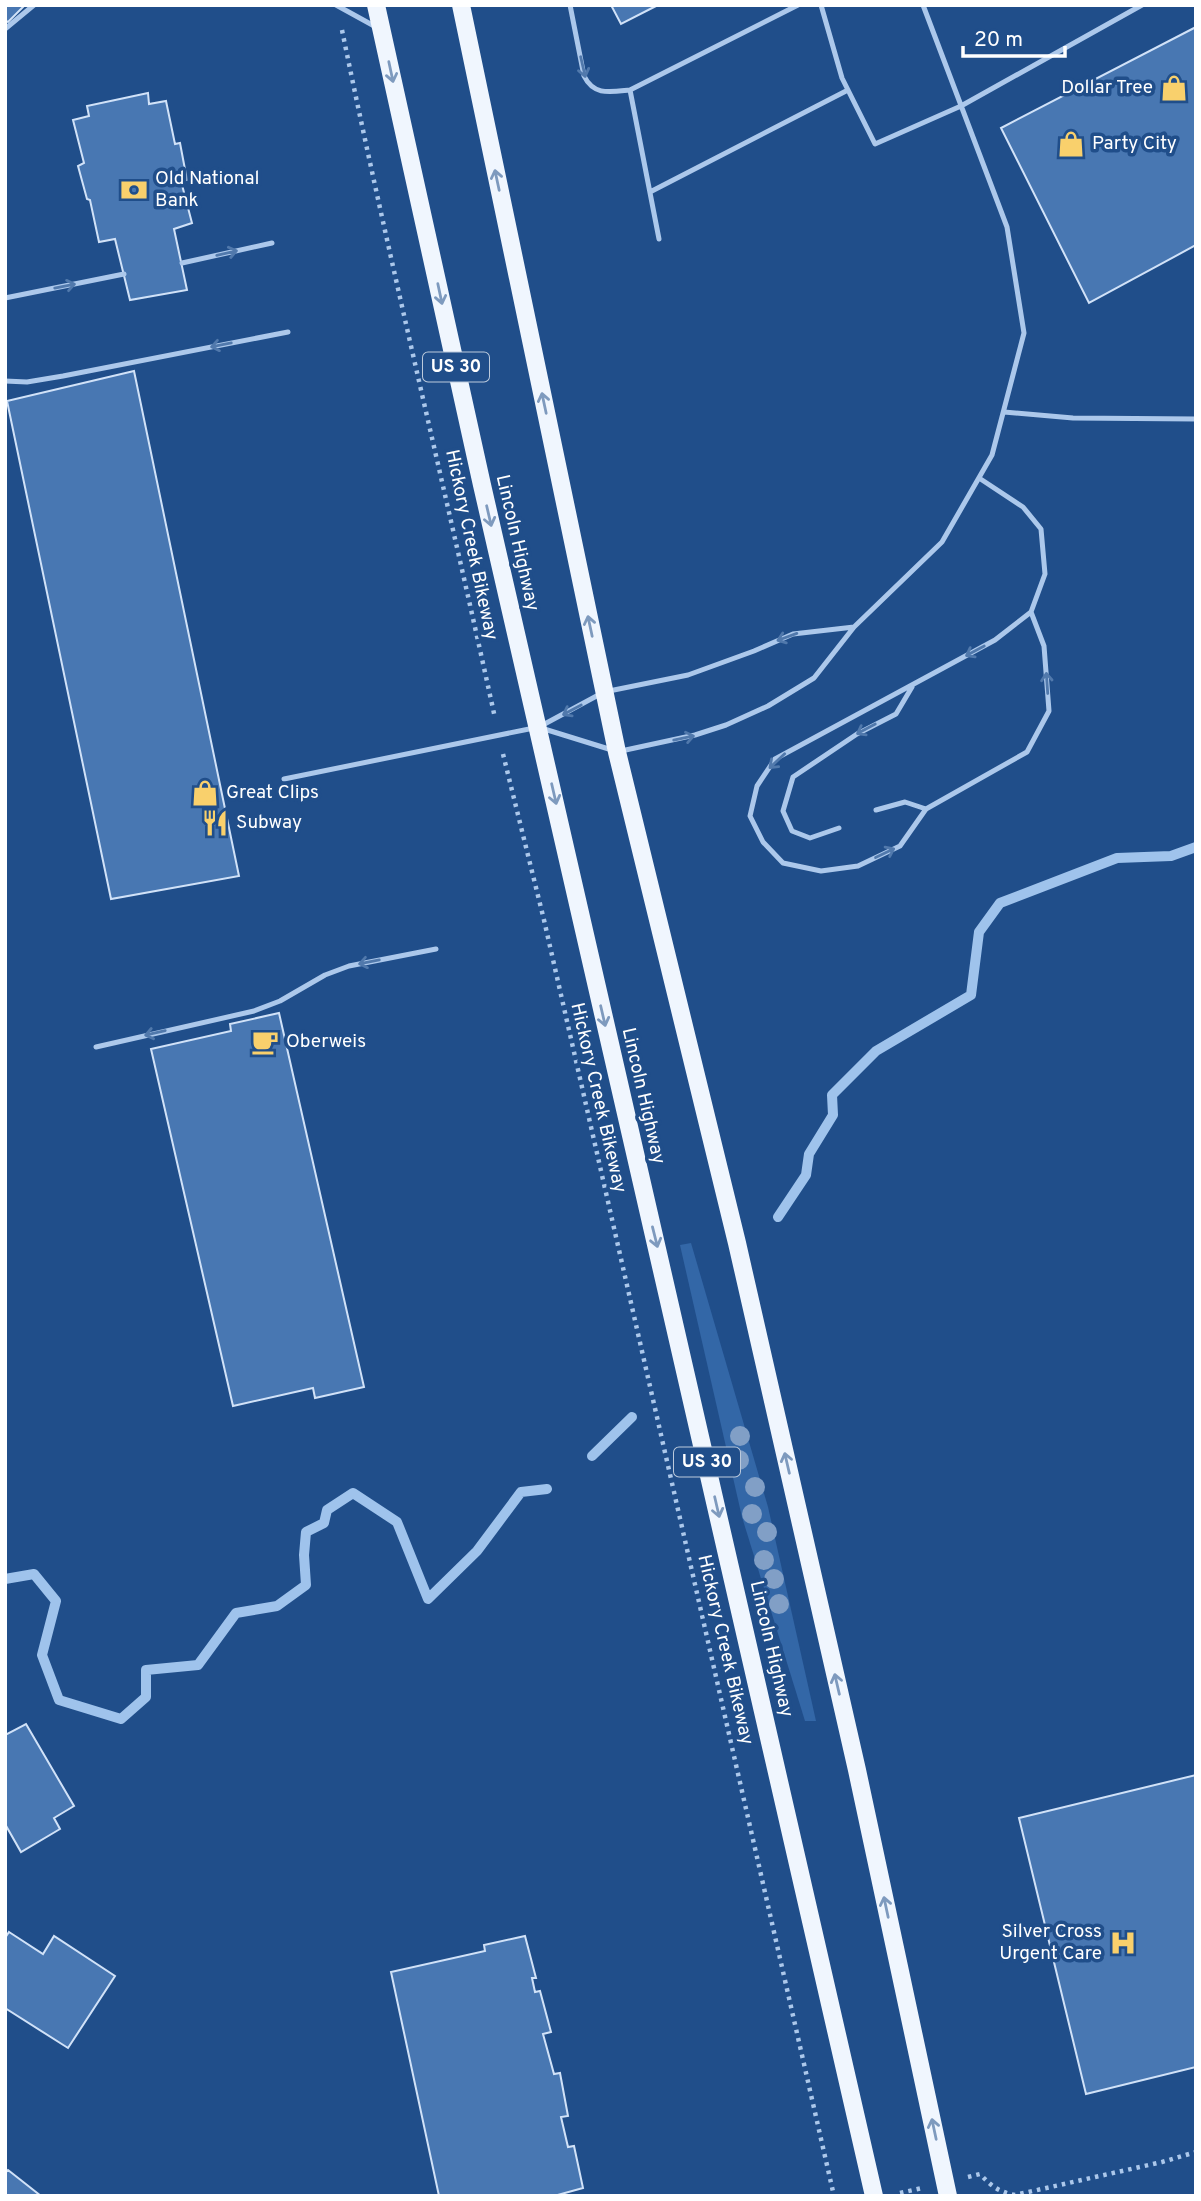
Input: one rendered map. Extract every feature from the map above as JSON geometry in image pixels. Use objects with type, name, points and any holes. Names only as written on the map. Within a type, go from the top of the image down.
[{"type":"main road","name":"Lincoln Highway","points":[[376,5],[482,485],[874,2196]]},
{"type":"main road","points":[[464,12],[617,752],[740,1256],[860,1783],[948,2196]]},
{"type":"lane","points":[[5,29],[34,5]]},
{"type":"lane","points":[[337,5],[381,30]]},
{"type":"lane","points":[[570,5],[584,76],[589,86],[596,91],[630,90],[798,5]]},
{"type":"lane","points":[[821,5],[842,78],[875,144],[961,106],[1142,5]]},
{"type":"lane","points":[[539,727],[617,752],[695,735],[726,725],[768,706],[814,678],[854,626],[942,542],[992,455],[1024,333],[1007,227],[923,5]]},
{"type":"lane","points":[[630,90],[659,239]]},
{"type":"lane","points":[[650,192],[848,90]]},
{"type":"lane","points":[[182,263],[272,243]]},
{"type":"lane","points":[[5,298],[124,274]]},
{"type":"lane","points":[[5,381],[27,382],[63,376],[288,332]]},
{"type":"lane","points":[[1004,412],[1073,418],[1196,419]]},
{"type":"lane","points":[[979,478],[1023,507],[1041,529],[1045,574],[1031,612],[995,640],[775,759],[757,786],[750,816],[763,842],[783,863],[821,871],[858,866],[901,846],[926,809],[1027,752],[1049,711],[1044,646],[1031,612]]},
{"type":"lane","points":[[284,779],[539,727],[604,692],[688,675],[793,634],[854,626]]},
{"type":"lane","points":[[839,828],[810,838],[792,831],[783,811],[793,776],[857,734],[896,714],[914,684]]},
{"type":"lane","points":[[876,810],[905,802],[926,809]]},
{"type":"lane","points":[[96,1046],[254,1011],[279,1001],[325,975],[349,966],[436,948]]},
{"type":"path","name":"Hickory Creek Bikeway","points":[[337,5],[364,139],[447,496],[499,736],[547,934],[834,2196]]},
{"type":"path","points":[[980,2174],[1003,2193],[1015,2195],[1196,2152]]},
{"type":"shaded area","points":[[691,1243],[768,1507],[816,1721],[805,1721],[742,1517],[680,1245]]},
{"type":"building","points":[[5,5],[25,5],[8,22],[5,20]]},
{"type":"building","points":[[611,5],[658,5],[621,24]]},
{"type":"building","points":[[1196,27],[1196,245],[1089,303],[1001,128]]},
{"type":"building","name":"Old National Bank","points":[[148,93],[149,104],[166,101],[175,144],[180,143],[187,180],[181,181],[192,223],[174,229],[187,290],[130,300],[115,239],[99,242],[90,200],[87,199],[78,166],[84,163],[73,120],[89,116],[87,106]]},
{"type":"building","points":[[134,371],[239,876],[111,899],[7,401]]},
{"type":"building","points":[[279,1013],[364,1387],[315,1398],[313,1388],[233,1406],[151,1049],[231,1031],[230,1024]]},
{"type":"building","points":[[26,1724],[74,1806],[54,1818],[60,1829],[21,1852],[5,1824],[5,1735]]},
{"type":"building","name":"Silver Cross Urgent Care","points":[[1196,1775],[1196,2067],[1086,2094],[1019,1818]]},
{"type":"building","points":[[9,1932],[43,1954],[54,1936],[115,1976],[68,2048],[5,2008],[5,1938]]},
{"type":"building","points":[[525,1936],[536,1978],[532,1978],[535,1992],[540,1991],[551,2032],[543,2034],[554,2074],[560,2073],[568,2116],[561,2117],[568,2147],[574,2146],[583,2188],[554,2196],[439,2196],[391,1972],[485,1951],[484,1945]]},
{"type":"building","points":[[8,2170],[41,2196],[5,2196],[5,2173]]},
{"type":"waterway","points":[[778,1217],[806,1175],[809,1154],[833,1115],[832,1095],[876,1051],[971,995],[979,932],[1000,903],[1117,858],[1171,856],[1196,847]]},
{"type":"waterway","points":[[592,1456],[632,1417]]},
{"type":"waterway","points":[[5,1579],[34,1574],[56,1601],[42,1655],[59,1700],[121,1719],[146,1697],[146,1670],[198,1665],[236,1613],[277,1606],[306,1585],[306,1532],[324,1523],[327,1510],[353,1493],[397,1522],[428,1599],[477,1551],[521,1492],[547,1489]]},
{"type":"place","name":"Dollar Tree","points":[[1174,88]]},
{"type":"place","name":"Party City","points":[[1071,144]]},
{"type":"place","name":"Old National Bank","points":[[134,190]]},
{"type":"place","name":"Great Clips","points":[[205,793]]},
{"type":"place","name":"Subway","points":[[215,823]]},
{"type":"place","name":"Oberweis","points":[[265,1042]]},
{"type":"place","name":"Silver Cross Urgent Care","points":[[1123,1943]]}]
